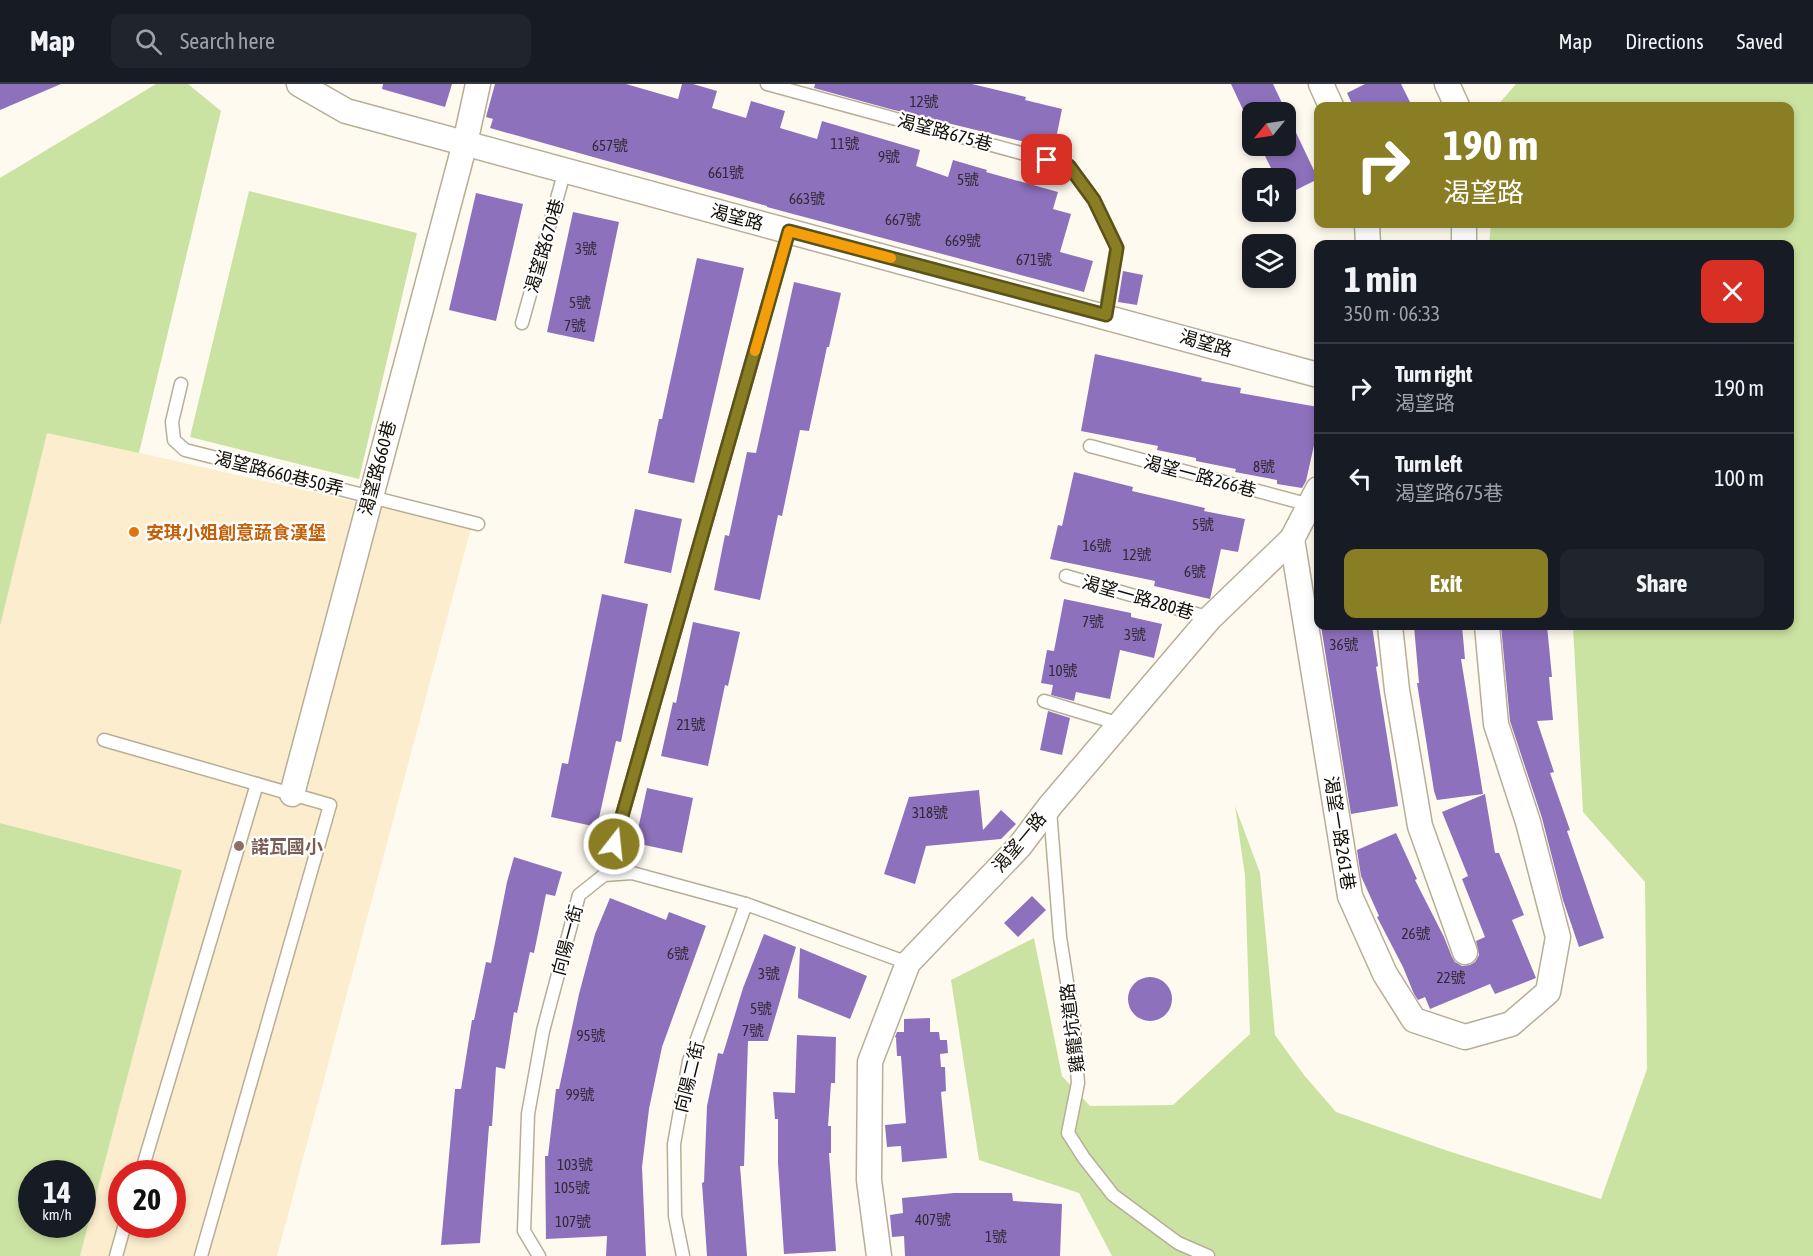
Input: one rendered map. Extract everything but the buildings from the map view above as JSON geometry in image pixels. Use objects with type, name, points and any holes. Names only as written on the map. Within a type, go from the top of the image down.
[{"type":"street","name":"渴望路","points":[[299,84],[346,111],[1106,315],[1314,374]]},
{"type":"street","name":"渴望路660巷","points":[[292,794],[465,143],[478,84]]},
{"type":"street","points":[[1321,84],[1329,102]]},
{"type":"street","points":[[1448,84],[1455,102]]},
{"type":"street","name":"渴望一路","points":[[879,1256],[869,1180],[870,1062],[908,963],[1019,847],[1050,806],[1210,618],[1292,539],[1314,497]]},
{"type":"street","name":"渴望一路261巷","points":[[1292,539],[1350,896],[1385,974],[1414,1020],[1465,1037],[1511,1024],[1548,992],[1558,937],[1528,822],[1496,724],[1487,630]]},
{"type":"street","points":[[1390,630],[1397,690],[1420,826],[1465,952]]},
{"type":"lane","name":"渴望路675巷","points":[[767,84],[1069,166],[1094,200],[1117,248],[1106,315]]},
{"type":"lane","name":"渴望路670巷","points":[[522,323],[565,170]]},
{"type":"lane","points":[[614,844],[789,231]]},
{"type":"lane","name":"渴望路660巷50弄","points":[[181,384],[172,422],[174,440],[185,450],[478,524]]},
{"type":"lane","name":"渴望一路266巷","points":[[1090,446],[1314,497]]},
{"type":"lane","name":"渴望一路280巷","points":[[1066,576],[1210,618]]},
{"type":"lane","points":[[1044,701],[1120,724]]},
{"type":"lane","points":[[104,740],[330,805],[201,1256]]},
{"type":"lane","points":[[145,1160],[257,784]]},
{"type":"lane","name":"雞籠坑道路","points":[[1050,806],[1060,937],[1074,1027],[1078,1083],[1068,1133],[1083,1158],[1113,1195],[1178,1243],[1208,1256]]},
{"type":"lane","name":"向陽一街","points":[[539,1256],[524,1232],[528,1114],[543,1031],[579,895],[604,874],[632,873],[746,904],[908,963]]},
{"type":"lane","name":"向陽二街","points":[[683,1256],[675,1216],[674,1144],[676,1132],[689,1061],[746,904]]},
{"type":"lane","points":[[116,1256],[121,1238]]},
{"type":"shaded area","name":"諾瓦國小","points":[[47,432],[471,528],[277,1256],[80,1256],[85,1238],[96,1238],[96,1195],[182,870],[0,823],[0,626]]},
{"type":"green space","points":[[156,84],[188,84],[221,111],[139,453],[47,433],[0,626],[0,178]]},
{"type":"green space","points":[[1516,84],[1813,84],[1813,1256],[1112,1256],[1079,1193],[979,1160],[951,980],[1034,938],[1062,1076],[1090,1106],[1173,1105],[1250,1034],[1245,876],[1235,806],[1260,873],[1275,1035],[1304,1075],[1336,1112],[1448,1151],[1601,1199],[1647,1069],[1645,882],[1583,812],[1573,630],[1794,630],[1794,240],[1489,240],[1491,228],[1794,228],[1794,102],[1500,102]]},
{"type":"green space","points":[[249,191],[417,233],[359,479],[190,437]]},
{"type":"green space","points":[[0,823],[182,870],[96,1195],[96,1160],[18,1160],[18,1238],[85,1238],[80,1256],[0,1256]]},
{"type":"slow traffic","points":[[755,351],[789,231],[891,258]]},
{"type":"place","name":"安琪小姐創意蔬食漢堡","points":[[134,532]]},
{"type":"place","name":"諾瓦國小","points":[[239,846]]},
{"type":"route","points":[[614,844],[789,231],[1106,315],[1117,248],[1094,200],[1069,166],[1047,160]]}]
